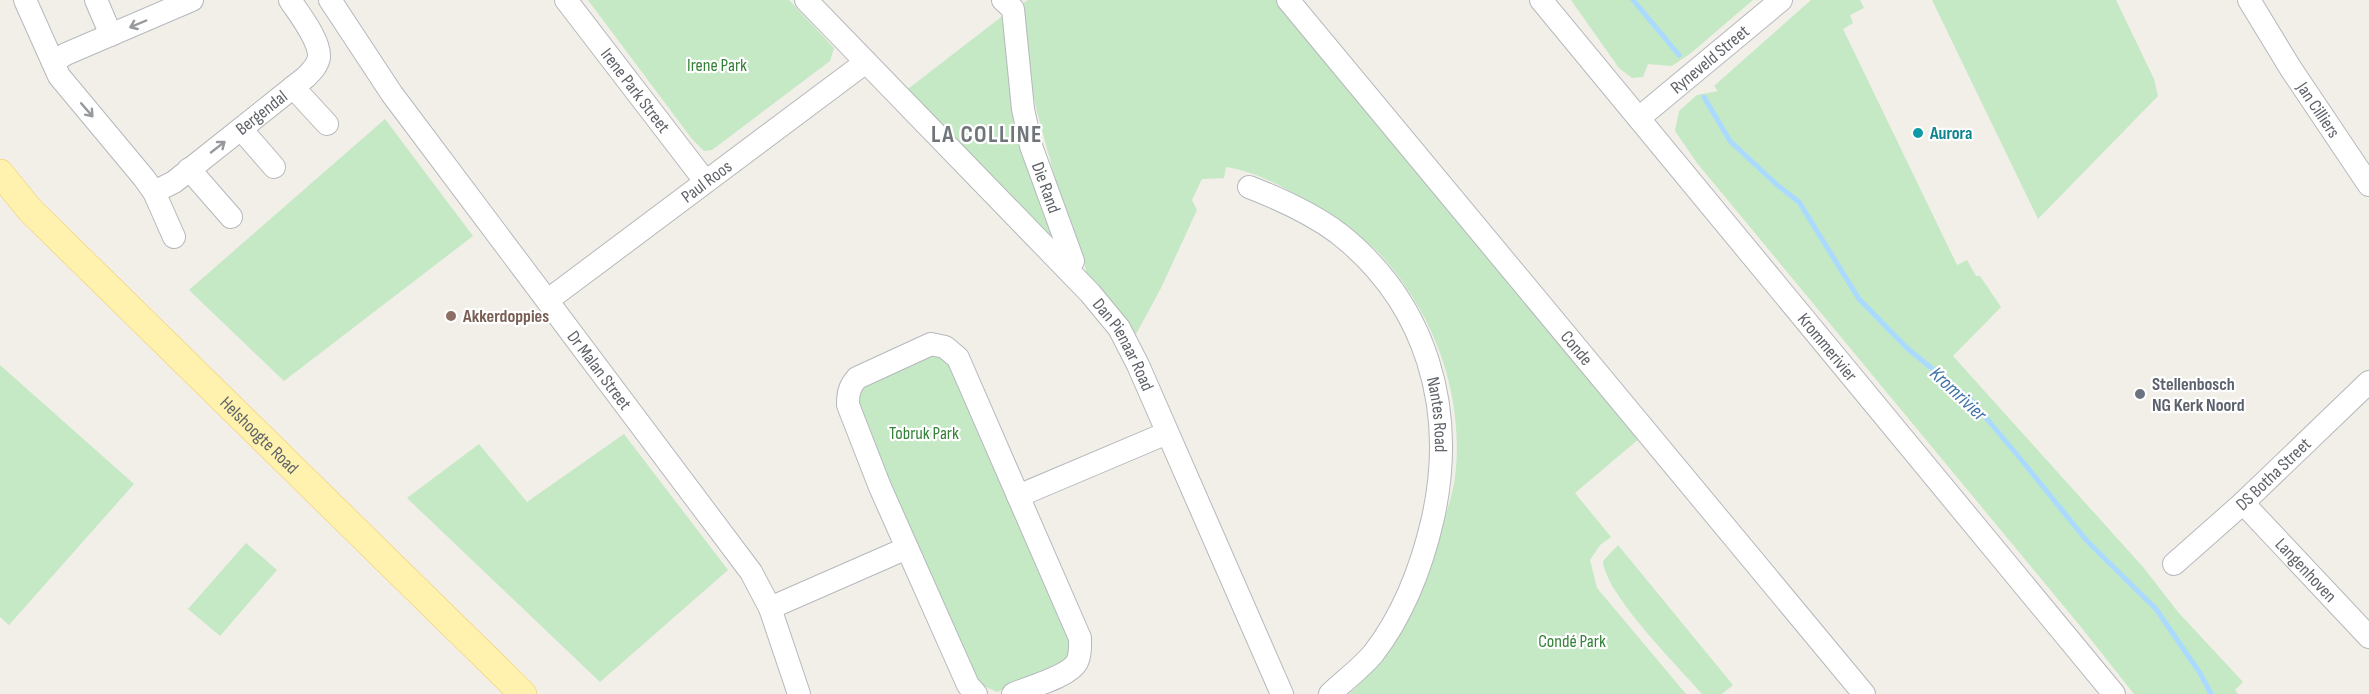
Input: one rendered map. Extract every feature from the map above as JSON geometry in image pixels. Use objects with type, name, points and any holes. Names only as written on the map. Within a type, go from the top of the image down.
[{"type":"main road","name":"Helshoogte Road","points":[[0,173],[30,210],[523,694]]},
{"type":"street","points":[[25,0],[67,87],[133,163],[154,192],[174,237]]},
{"type":"street","points":[[96,0],[111,35]]},
{"type":"street","name":"Dr Malan Street","points":[[330,0],[392,94],[751,572],[770,608],[799,694]]},
{"type":"street","name":"Irene Park Street","points":[[566,0],[705,181]]},
{"type":"street","points":[[806,0],[866,62]]},
{"type":"street","name":"Die Rand","points":[[1003,0],[1013,9],[1023,109],[1031,146],[1067,239],[1073,261],[1067,269]]},
{"type":"street","name":"Conde","points":[[1288,0],[1864,694]]},
{"type":"street","name":"Krommerivier","points":[[1541,0],[2114,694]]},
{"type":"street","name":"Ryneveld Street","points":[[1639,118],[1781,0]]},
{"type":"street","name":"Jan Cilliers","points":[[2249,0],[2291,69],[2369,185]]},
{"type":"street","name":"Jan Cilliers","points":[[2255,0],[2271,35]]},
{"type":"street","points":[[53,62],[179,3]]},
{"type":"street","name":"Bergendal","points":[[154,192],[174,182],[312,71],[319,56],[301,4]]},
{"type":"street","name":"Paul Roos","points":[[548,300],[866,62]]},
{"type":"street","name":"Dan Pienaar Road","points":[[866,62],[1067,269],[1119,328],[1138,364],[1282,694]]},
{"type":"street","points":[[293,87],[327,124]]},
{"type":"street","points":[[241,129],[274,167]]},
{"type":"street","points":[[189,169],[231,217]]},
{"type":"street","name":"Nantes Road","points":[[1249,187],[1308,214],[1337,233],[1364,258],[1401,302],[1422,341],[1436,388],[1442,441],[1437,498],[1425,556],[1402,606],[1372,654],[1330,694]]},
{"type":"street","points":[[976,694],[968,685],[907,548],[855,427],[848,405],[851,384],[865,373],[931,344],[945,347],[958,358],[1080,638],[1081,650],[1072,668],[1064,674],[1013,694]]},
{"type":"street","name":"DS Botha Street","points":[[2174,564],[2243,503],[2369,382]]},
{"type":"street","points":[[1018,496],[1167,433]]},
{"type":"street","name":"Langenhoven","points":[[2243,503],[2369,637]]},
{"type":"street","points":[[770,608],[907,548]]},
{"type":"green space","name":"Irene Park","points":[[588,0],[789,0],[834,48],[830,61],[712,150],[704,151],[692,139]]},
{"type":"green space","name":"Condé Park","points":[[1028,0],[1278,0],[1640,438],[1575,493],[1611,537],[1600,545],[1590,560],[1597,588],[1686,694],[1349,694],[1380,661],[1416,603],[1432,561],[1454,486],[1457,447],[1455,417],[1442,358],[1430,329],[1416,302],[1399,277],[1369,244],[1311,204],[1269,180],[1226,167],[1224,178],[1202,179],[1192,200],[1197,210],[1161,288],[1135,336],[1084,277],[1086,271],[1083,256],[1056,182],[1029,74],[1022,4]]},
{"type":"green space","points":[[1571,0],[1753,0],[1691,53],[1672,66],[1648,64],[1643,77],[1632,78],[1619,68]]},
{"type":"green space","points":[[1811,0],[1860,0],[1864,8],[1850,15],[1853,23],[1843,29],[1957,265],[1967,260],[1976,276],[1980,276],[2001,307],[1953,356],[2143,567],[2178,612],[2243,682],[2235,690],[2238,694],[2134,694],[1697,163],[1675,131],[1679,111],[1697,95],[1718,91],[1714,86]]},
{"type":"green space","points":[[1932,0],[2116,0],[2154,79],[2158,96],[2038,219]]},
{"type":"green space","points":[[1005,14],[1061,247],[904,92]]},
{"type":"green space","points":[[385,119],[473,236],[284,381],[189,290]]},
{"type":"green space","name":"Tobruk Park","points":[[927,354],[939,355],[950,361],[1073,640],[1071,655],[1062,665],[997,692],[981,685],[974,677],[856,409],[856,392],[864,382]]},
{"type":"green space","points":[[0,365],[134,484],[9,625],[0,617]]},
{"type":"green space","points":[[624,434],[728,570],[600,682],[407,498],[479,444],[527,502]]},
{"type":"green space","points":[[246,543],[277,570],[220,636],[188,609]]},
{"type":"green space","points":[[1618,545],[1733,685],[1722,694],[1702,694],[1644,629],[1616,592],[1603,561]]},
{"type":"waterway","name":"Kromrivier","points":[[1633,0],[1679,55]]},
{"type":"waterway","name":"Kromrivier","points":[[1704,97],[1730,141],[1799,202],[1859,299],[1908,349],[1972,401],[2087,541],[2156,609],[2200,673],[2211,694]]},
{"type":"place","name":"Aurora","points":[[1918,133]]},
{"type":"place","name":"Akkerdoppies","points":[[451,316]]},
{"type":"place","name":"Stellenbosch NG Kerk Noord","points":[[2140,394]]},
{"type":"district","name":"LA COLLINE","points":[[987,134]]}]
